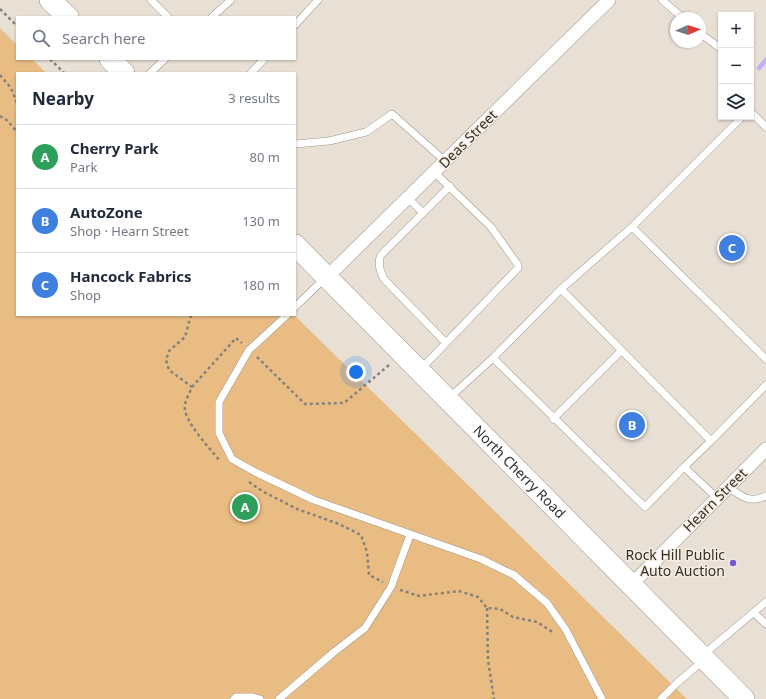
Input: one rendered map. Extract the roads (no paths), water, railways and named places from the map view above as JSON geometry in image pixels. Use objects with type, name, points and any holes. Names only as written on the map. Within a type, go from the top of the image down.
[{"type":"main road","points":[[50,0],[67,16]]},
{"type":"main road","points":[[111,60],[123,72]]},
{"type":"main road","name":"North Cherry Road","points":[[296,246],[744,699]]},
{"type":"street","name":"Deas Street","points":[[327,277],[609,0]]},
{"type":"street","name":"Hearn Street","points":[[631,585],[766,449]]},
{"type":"lane","points":[[152,0],[167,16]]},
{"type":"lane","points":[[213,16],[231,0]]},
{"type":"lane","points":[[296,24],[318,0]]},
{"type":"lane","points":[[662,0],[675,12]]},
{"type":"lane","points":[[706,38],[720,48]]},
{"type":"lane","points":[[151,72],[165,60]]},
{"type":"lane","points":[[252,72],[263,60]]},
{"type":"lane","points":[[296,144],[329,141],[366,132],[392,114],[445,162]]},
{"type":"lane","points":[[754,115],[766,127]]},
{"type":"lane","points":[[448,399],[493,358],[561,289],[632,227],[739,120]]},
{"type":"lane","points":[[420,371],[518,268],[518,265],[491,227],[434,172]]},
{"type":"lane","points":[[446,343],[384,279],[379,268],[379,259],[423,212],[450,186]]},
{"type":"lane","points":[[408,198],[423,212]]},
{"type":"lane","points":[[632,227],[766,359]]},
{"type":"lane","points":[[296,306],[327,277]]},
{"type":"lane","points":[[561,289],[620,351],[711,441]]},
{"type":"lane","points":[[286,316],[250,350],[219,402],[219,433],[232,459],[255,472],[314,500],[481,559],[508,572],[547,603],[566,630],[602,699]]},
{"type":"lane","points":[[553,418],[620,351]]},
{"type":"lane","points":[[493,358],[645,507],[766,385]]},
{"type":"lane","points":[[684,467],[717,498]]},
{"type":"lane","points":[[728,487],[745,499],[760,499],[766,496]]},
{"type":"lane","points":[[279,699],[334,652],[365,628],[391,587],[410,535]]},
{"type":"lane","points":[[661,699],[703,658],[766,602]]},
{"type":"lane","points":[[754,613],[766,624]]},
{"type":"lane","points":[[234,699],[236,697],[253,696],[260,699]]},
{"type":"waterway","points":[[759,68],[766,60]]},
{"type":"place","name":"Hancock Fabrics","points":[[732,248]]},
{"type":"place","name":"AutoZone","points":[[632,425]]},
{"type":"place","name":"Cherry Park","points":[[245,507]]},
{"type":"place","name":"Rock Hill Public Auto Auction","points":[[733,563]]}]
